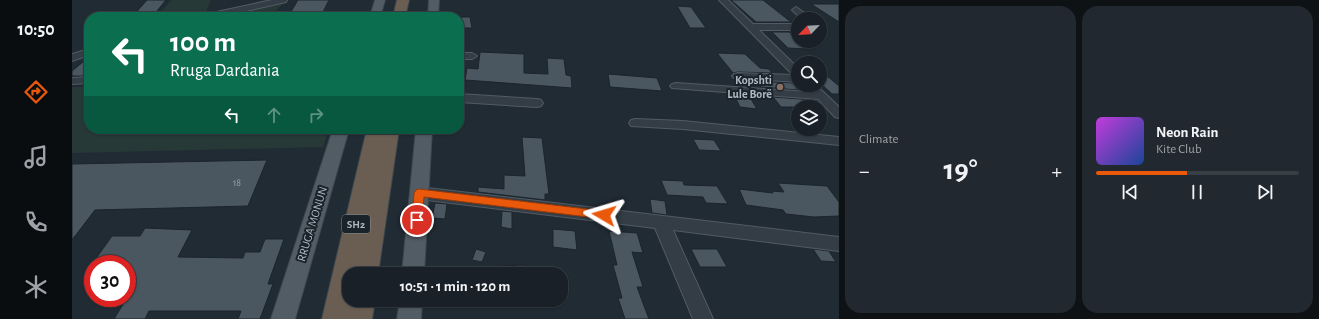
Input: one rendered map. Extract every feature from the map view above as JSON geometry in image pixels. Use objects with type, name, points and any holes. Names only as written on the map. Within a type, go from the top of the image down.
[{"type":"highway","points":[[400,12],[403,0]]},
{"type":"highway","points":[[410,12],[412,0]]},
{"type":"highway","name":"SH2","points":[[336,319],[375,134]]},
{"type":"highway","name":"SH2","points":[[366,267],[389,134]]},
{"type":"highway","points":[[358,319],[360,307]]},
{"type":"main road","points":[[376,12],[380,0]]},
{"type":"main road","points":[[433,12],[434,0]]},
{"type":"main road","name":"RRUGA MONUN","points":[[283,319],[339,134]]},
{"type":"main road","points":[[414,267],[424,134]]},
{"type":"main road","points":[[409,319],[410,307]]},
{"type":"street","points":[[240,12],[283,0]]},
{"type":"street","points":[[723,0],[791,67]]},
{"type":"street","points":[[750,27],[791,26]]},
{"type":"street","points":[[72,58],[84,54]]},
{"type":"street","points":[[464,56],[472,56]]},
{"type":"street","points":[[738,76],[791,79]]},
{"type":"street","points":[[72,81],[84,80]]},
{"type":"street","points":[[676,86],[821,96]]},
{"type":"street","points":[[817,92],[839,114]]},
{"type":"street","points":[[464,98],[537,102]]},
{"type":"street","points":[[635,123],[683,125],[839,141]]},
{"type":"street","points":[[419,193],[839,244]]},
{"type":"street","points":[[661,222],[703,319]]},
{"type":"green space","points":[[171,0],[211,0],[206,12],[161,12]]},
{"type":"green space","points":[[285,2],[274,12],[243,12]]},
{"type":"green space","points":[[72,87],[84,87],[84,134],[327,134],[323,147],[72,153]]},
{"type":"building","points":[[147,0],[166,0],[156,12],[136,12]]},
{"type":"building","points":[[298,0],[329,0],[323,12],[291,12]]},
{"type":"building","points":[[731,0],[763,0],[791,22],[756,22]]},
{"type":"building","points":[[811,4],[839,4],[839,22],[827,14],[827,12],[823,12]]},
{"type":"building","points":[[677,6],[691,7],[706,28],[690,28]]},
{"type":"building","points":[[464,17],[470,17],[472,28],[464,28]]},
{"type":"building","points":[[772,32],[789,32],[791,34],[791,48],[807,49],[788,48]]},
{"type":"building","points":[[480,52],[524,54],[524,73],[548,74],[547,58],[564,59],[566,75],[571,76],[572,88],[465,80],[467,68],[478,69]]},
{"type":"building","points":[[717,53],[745,54],[760,68],[769,69],[772,73],[733,73]]},
{"type":"building","points":[[84,61],[84,76],[72,76],[72,71]]},
{"type":"building","points":[[608,74],[657,78],[662,91],[610,87]]},
{"type":"building","points":[[827,76],[839,86],[839,94],[832,94],[827,89]]},
{"type":"building","points":[[757,81],[791,83],[791,89],[761,87]]},
{"type":"building","points":[[735,97],[751,99],[757,109],[740,107]]},
{"type":"building","points":[[773,97],[813,100],[791,100],[791,107],[781,107]]},
{"type":"building","points":[[522,137],[542,138],[549,194],[545,194],[545,200],[478,192],[478,187],[504,189],[504,175],[525,176]]},
{"type":"building","points":[[693,139],[714,140],[721,151],[699,150]]},
{"type":"building","points":[[267,160],[248,206],[95,210],[72,240],[72,164]]},
{"type":"building","points":[[661,180],[683,181],[684,185],[717,186],[728,204],[706,203],[703,197],[667,195]]},
{"type":"building","points":[[778,183],[827,186],[839,202],[839,216],[814,217],[786,214],[783,210],[746,205],[739,189],[773,193],[772,191],[784,192]]},
{"type":"building","points":[[650,199],[665,201],[667,215],[652,213]]},
{"type":"building","points":[[435,203],[447,204],[445,219],[432,218]]},
{"type":"building","points":[[502,211],[512,212],[512,229],[501,227]]},
{"type":"building","points":[[145,228],[192,230],[178,257],[243,258],[245,252],[260,252],[265,239],[284,239],[268,284],[273,284],[260,319],[238,319],[241,311],[149,311],[145,319],[114,319],[121,307],[136,307],[136,255],[98,255],[112,236],[140,236]]},
{"type":"building","points":[[553,229],[575,231],[577,250],[553,247]]},
{"type":"building","points":[[609,231],[637,233],[643,253],[632,252],[643,287],[637,287],[649,319],[625,319],[618,298],[622,298],[613,265],[617,265]]},
{"type":"building","points":[[476,249],[486,252],[482,262],[472,260]]},
{"type":"building","points":[[691,249],[717,249],[727,267],[700,267]]},
{"type":"building","points":[[813,249],[829,251],[836,262],[821,261]]},
{"type":"building","points":[[523,265],[523,267],[502,267]]},
{"type":"place","name":"Kopshti Lule Borë","points":[[780,87]]},
{"type":"route","points":[[417,220],[419,193],[604,215]]}]
